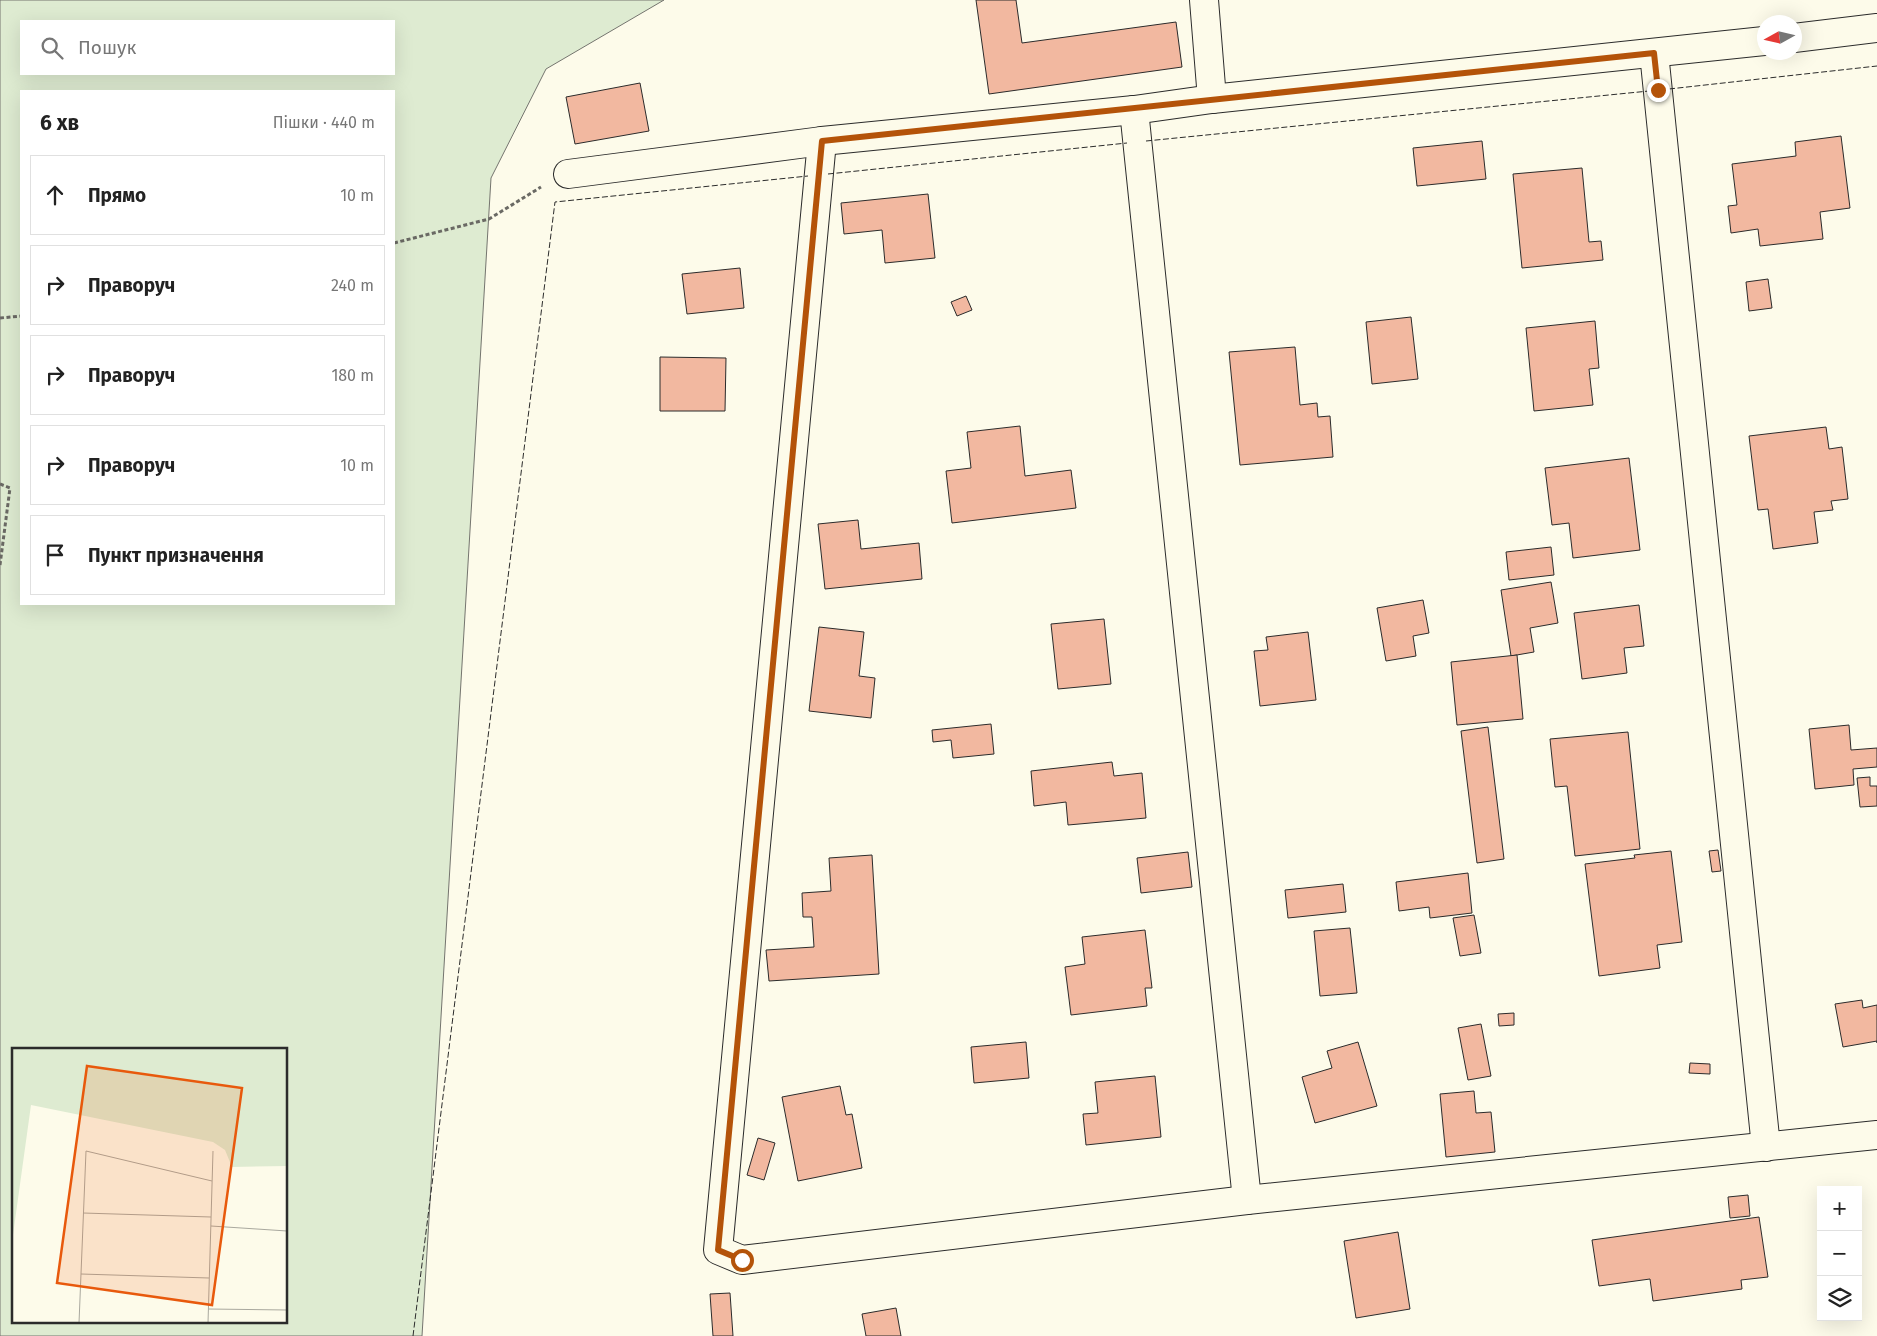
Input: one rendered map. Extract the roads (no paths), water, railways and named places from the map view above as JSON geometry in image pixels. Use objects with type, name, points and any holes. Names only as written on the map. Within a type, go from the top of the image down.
[{"type":"street","points":[[1204,0],[1212,100]]},
{"type":"street","points":[[1802,37],[1877,28]]},
{"type":"street","points":[[568,174],[822,141],[1134,110],[1757,42]]},
{"type":"street","points":[[1654,53],[1766,1147]]},
{"type":"street","points":[[1134,110],[1247,1200]]},
{"type":"street","points":[[822,141],[718,1250],[742,1260],[1247,1200],[1877,1136]]}]
